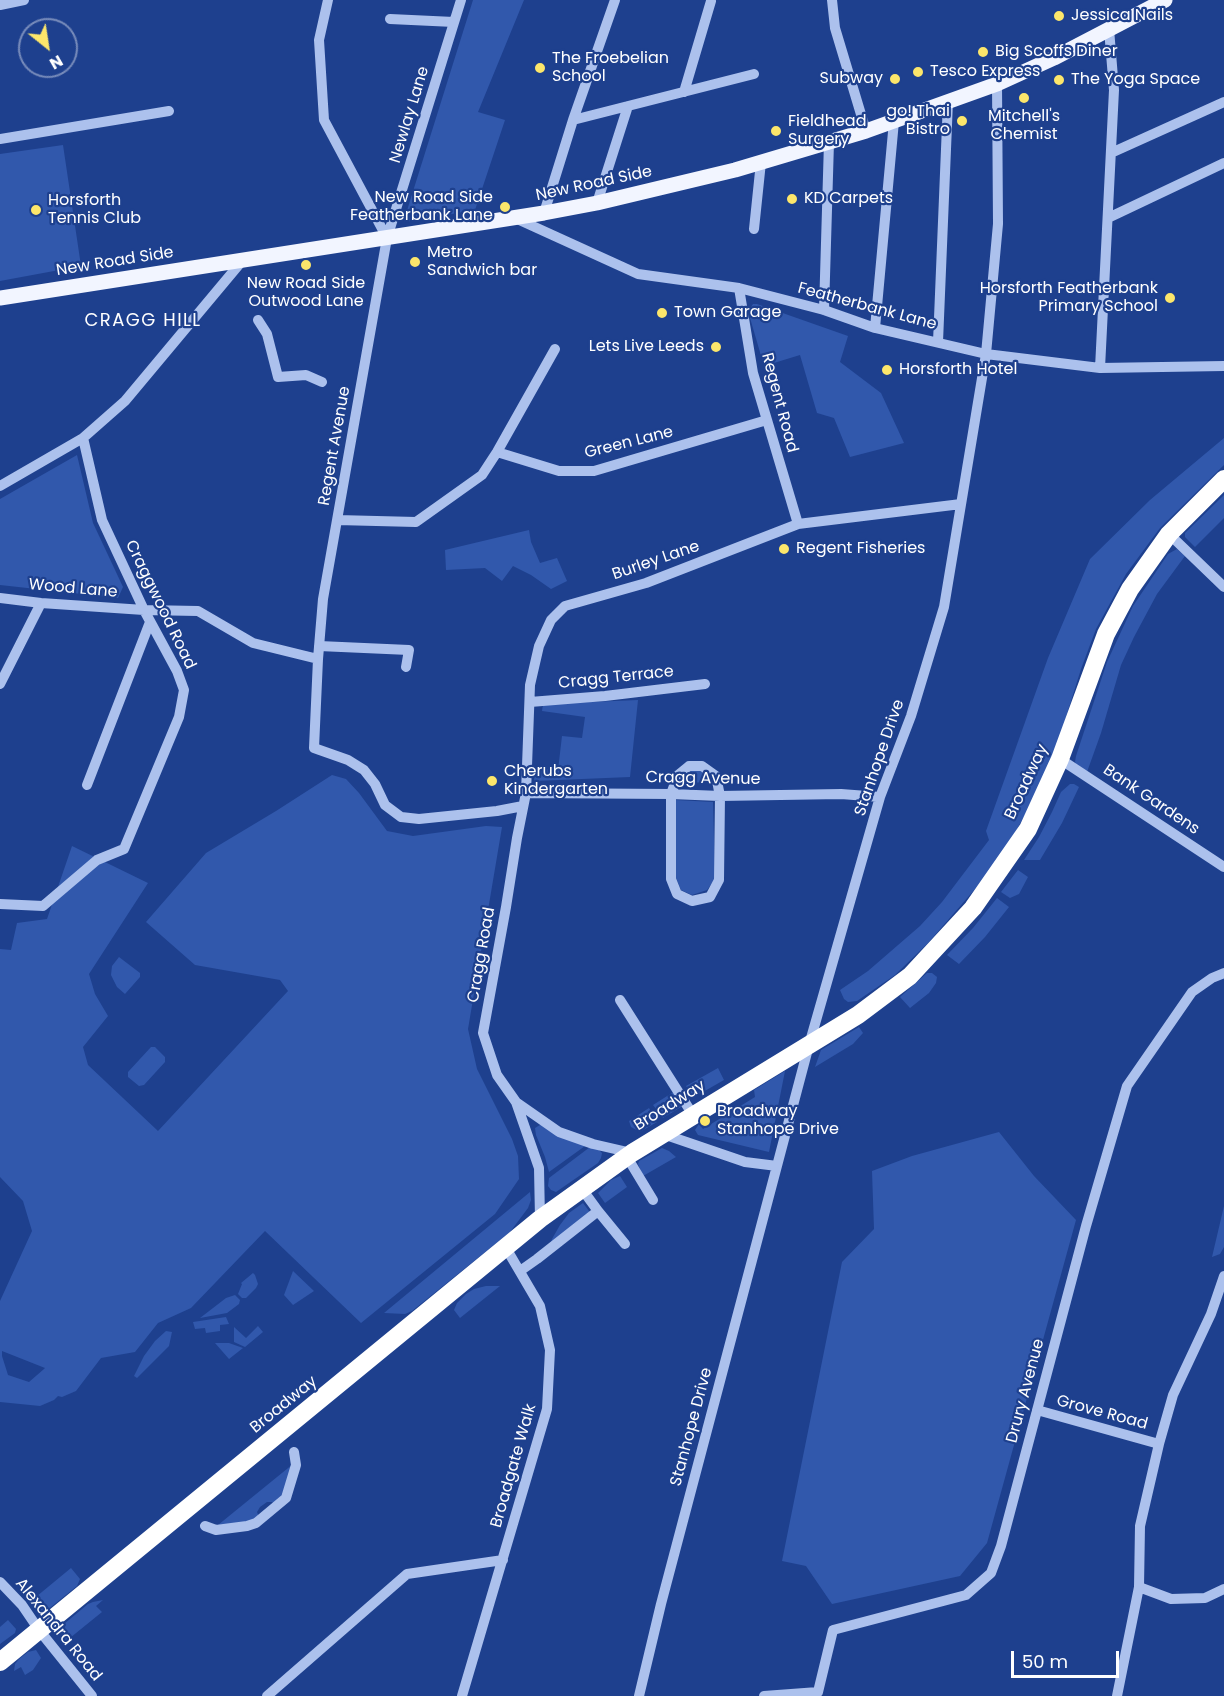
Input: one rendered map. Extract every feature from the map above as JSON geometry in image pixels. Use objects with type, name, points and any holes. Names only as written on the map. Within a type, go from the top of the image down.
[{"type":"highway","name":"Broadway","points":[[0,1662],[540,1219],[662,1134],[858,1015],[909,976],[973,908],[1028,829],[1060,759],[1106,634],[1130,589],[1169,534],[1224,478]]},
{"type":"main road","name":"New Road Side","points":[[0,298],[544,213],[597,203],[735,170],[866,131],[997,84],[1052,59],[1165,0]]},
{"type":"street","points":[[0,5],[24,0]]},
{"type":"street","points":[[328,0],[319,40],[324,120],[387,238]]},
{"type":"street","name":"Newlay Lane","points":[[387,238],[461,0]]},
{"type":"street","points":[[544,213],[573,120],[615,0]]},
{"type":"street","points":[[832,0],[836,28],[866,131]]},
{"type":"street","points":[[684,92],[711,1]]},
{"type":"street","points":[[390,19],[454,22]]},
{"type":"street","points":[[1100,368],[1114,90],[1109,29]]},
{"type":"street","points":[[573,120],[754,74]]},
{"type":"street","name":"Stanhope Drive","points":[[639,1696],[661,1604],[809,1045],[880,797],[911,716],[944,607],[986,354],[998,224],[997,84]]},
{"type":"street","points":[[938,342],[948,101]]},
{"type":"street","points":[[1111,153],[1224,102]]},
{"type":"street","points":[[597,203],[628,106]]},
{"type":"street","points":[[0,139],[169,111]]},
{"type":"street","points":[[875,327],[894,121]]},
{"type":"street","points":[[824,310],[829,142]]},
{"type":"street","points":[[754,229],[761,162]]},
{"type":"street","points":[[1108,218],[1224,163]]},
{"type":"street","name":"Featherbank Lane","points":[[515,218],[638,274],[739,288],[824,310],[875,327],[986,354],[1100,368],[1224,366]]},
{"type":"street","name":"Regent Avenue","points":[[318,659],[323,599],[387,238]]},
{"type":"street","points":[[0,486],[83,438],[125,401],[243,261]]},
{"type":"street","name":"Regent Road","points":[[739,288],[753,373],[798,524]]},
{"type":"street","points":[[258,320],[267,334],[278,377],[306,375],[322,382]]},
{"type":"street","points":[[337,520],[416,522],[482,475],[555,349]]},
{"type":"street","name":"Green Lane","points":[[497,452],[559,471],[594,471],[767,420]]},
{"type":"street","name":"Craggwood Road","points":[[0,904],[43,906],[97,860],[124,849],[179,717],[184,690],[177,671],[144,610],[102,520],[83,438]]},
{"type":"street","name":"Burley Lane","points":[[523,806],[526,793],[530,685],[539,646],[551,620],[565,606],[646,583],[798,524],[961,504]]},
{"type":"street","points":[[1169,534],[1224,587]]},
{"type":"street","name":"Wood Lane","points":[[0,598],[144,610],[198,611],[253,643],[318,659]]},
{"type":"street","points":[[0,684],[40,603]]},
{"type":"street","points":[[87,785],[150,622]]},
{"type":"street","points":[[319,646],[409,650],[406,667]]},
{"type":"street","points":[[318,659],[314,748],[348,760],[364,770],[375,784],[385,805],[401,817],[419,819],[523,806]]},
{"type":"street","name":"Cragg Terrace","points":[[530,702],[705,684]]},
{"type":"street","name":"Bank Gardens","points":[[1060,759],[1224,867]]},
{"type":"street","points":[[689,766],[702,766],[716,776],[720,796],[719,880],[710,897],[692,902],[677,894],[671,879],[671,794],[678,776],[689,766]]},
{"type":"street","name":"Cragg Avenue","points":[[526,793],[720,796],[841,794],[880,797]]},
{"type":"street","name":"Cragg Road","points":[[523,806],[483,1033],[497,1075],[516,1102],[539,1168],[540,1219]]},
{"type":"street","name":"Drury Avenue","points":[[764,1696],[818,1692],[833,1630],[966,1595],[991,1573],[1001,1546],[1097,1187],[1127,1086],[1191,992],[1224,973]]},
{"type":"street","points":[[620,1000],[693,1115]]},
{"type":"street","name":"Cragg Road","points":[[516,1102],[559,1132],[630,1155]]},
{"type":"street","points":[[662,1134],[745,1162],[777,1166]]},
{"type":"street","points":[[630,1155],[653,1200]]},
{"type":"street","points":[[582,1189],[625,1244]]},
{"type":"street","points":[[520,1271],[598,1211]]},
{"type":"street","name":"Broadgate Walk","points":[[462,1696],[547,1408],[550,1350],[540,1306],[506,1248]]},
{"type":"street","points":[[1117,1696],[1139,1587],[1140,1526],[1159,1444],[1173,1395],[1211,1314],[1224,1276]]},
{"type":"street","name":"Grove Road","points":[[1036,1410],[1159,1444]]},
{"type":"street","points":[[205,1526],[216,1530],[255,1523],[286,1498],[296,1465],[294,1452]]},
{"type":"street","points":[[267,1696],[407,1574],[503,1560]]},
{"type":"street","name":"Alexandra Road","points":[[0,1582],[22,1605],[92,1696]]},
{"type":"street","points":[[1139,1587],[1171,1599],[1205,1598],[1224,1589]]},
{"type":"shaded area","points":[[473,0],[524,0],[478,112],[505,120],[475,210],[405,222],[404,220]]},
{"type":"shaded area","name":"Horsforth Tennis Club","points":[[63,145],[81,266],[0,281],[0,154]]},
{"type":"shaded area","points":[[753,304],[848,336],[840,362],[881,393],[904,443],[850,457],[834,418],[817,413],[800,355],[764,366],[748,311]]},
{"type":"shaded area","points":[[1224,438],[1224,465],[1160,528],[1126,574],[1096,629],[1057,746],[1011,840],[982,881],[928,943],[895,975],[857,1001],[848,1002],[840,990],[868,971],[920,926],[942,902],[989,840],[986,831],[1048,658],[1090,559],[1150,500]]},
{"type":"shaded area","points":[[77,455],[93,523],[123,587],[118,598],[0,585],[0,499]]},
{"type":"shaded area","points":[[1224,495],[1224,518],[1195,547],[1185,537],[1185,533]]},
{"type":"shaded area","points":[[529,530],[531,542],[540,563],[557,558],[567,581],[551,589],[513,566],[502,581],[485,568],[446,570],[445,550]]},
{"type":"shaded area","points":[[1177,549],[1185,556],[1157,594],[1121,665],[1087,772],[1077,767],[1076,756],[1107,662],[1133,606],[1168,554]]},
{"type":"shaded area","points":[[638,700],[630,777],[534,781],[535,768],[558,770],[562,736],[582,738],[585,717],[542,711],[543,704]]},
{"type":"shaded area","points":[[699,770],[712,777],[713,783],[681,782],[683,776],[690,771]]},
{"type":"shaded area","points":[[332,775],[346,779],[387,831],[413,836],[486,826],[502,827],[468,1029],[477,1069],[512,1139],[518,1156],[519,1179],[495,1214],[361,1323],[265,1231],[191,1308],[158,1323],[135,1352],[101,1358],[76,1391],[62,1397],[58,1396],[40,1406],[0,1402],[0,1301],[32,1231],[23,1201],[0,1177],[0,949],[11,950],[17,923],[47,919],[72,846],[148,883],[89,974],[95,994],[108,1016],[83,1047],[88,1065],[158,1131],[288,991],[280,980],[195,965],[146,922],[206,853]],"holes":[[[2,1351],[45,1368],[29,1382],[8,1375]]]},
{"type":"shaded area","points":[[1070,784],[1079,787],[1062,823],[1040,860],[1024,860],[1039,837],[1061,792]]},
{"type":"shaded area","points":[[676,800],[713,802],[715,879],[707,890],[692,895],[681,890],[676,878]]},
{"type":"shaded area","points":[[1018,870],[1028,877],[1019,894],[1010,898],[1001,892]]},
{"type":"shaded area","points":[[997,898],[1009,907],[959,964],[947,955]]},
{"type":"shaded area","points":[[119,957],[140,973],[140,977],[125,994],[117,987],[111,975],[112,966]]},
{"type":"shaded area","points":[[927,973],[932,973],[937,977],[936,983],[929,993],[910,1008],[900,997]]},
{"type":"shaded area","points":[[859,1027],[863,1033],[853,1044],[815,1067],[821,1050]]},
{"type":"shaded area","points":[[151,1047],[155,1047],[165,1057],[165,1062],[144,1085],[139,1086],[128,1077],[128,1072]]},
{"type":"shaded area","points":[[718,1068],[724,1080],[696,1096],[692,1094],[686,1086]]},
{"type":"shaded area","points":[[785,1071],[769,1152],[698,1135],[695,1130],[699,1124],[703,1129],[755,1097],[754,1090]]},
{"type":"shaded area","points":[[675,1091],[682,1104],[681,1107],[663,1118],[653,1105]]},
{"type":"shaded area","points":[[649,1108],[657,1122],[640,1132],[631,1127],[629,1121]]},
{"type":"shaded area","points":[[540,1125],[585,1146],[549,1172],[536,1135],[535,1128]]},
{"type":"shaded area","points":[[999,1132],[1034,1176],[1076,1220],[987,1543],[960,1576],[832,1604],[806,1566],[782,1561],[842,1262],[874,1229],[872,1171],[912,1156]]},
{"type":"shaded area","points":[[590,1147],[602,1153],[598,1163],[556,1192],[551,1190],[548,1186],[549,1178]]},
{"type":"shaded area","points":[[662,1148],[676,1157],[643,1176],[639,1161]]},
{"type":"shaded area","points":[[620,1176],[627,1187],[605,1203],[598,1193],[611,1180]]},
{"type":"shaded area","points":[[530,1192],[531,1200],[528,1208],[510,1232],[412,1311],[405,1314],[384,1313]]},
{"type":"shaded area","points":[[583,1203],[592,1215],[548,1249],[569,1213]]},
{"type":"shaded area","points":[[1224,1206],[1224,1247],[1220,1254],[1212,1257]]},
{"type":"shaded area","points":[[293,1271],[314,1291],[293,1305],[284,1295]]},
{"type":"shaded area","points":[[253,1273],[258,1284],[246,1298],[242,1298],[238,1294],[241,1283]]},
{"type":"shaded area","points":[[500,1286],[460,1318],[454,1310],[457,1303],[474,1289]]},
{"type":"shaded area","points":[[235,1295],[240,1300],[239,1304],[227,1313],[200,1318],[226,1298]]},
{"type":"shaded area","points":[[226,1317],[229,1324],[220,1325],[220,1331],[206,1333],[205,1328],[195,1329],[193,1322]]},
{"type":"shaded area","points":[[258,1326],[263,1332],[245,1347],[234,1342],[234,1327],[246,1338]]},
{"type":"shaded area","points":[[166,1331],[172,1332],[169,1346],[137,1378],[134,1376],[144,1356]]},
{"type":"shaded area","points":[[215,1343],[229,1343],[243,1348],[229,1359]]},
{"type":"shaded area","points":[[293,1464],[282,1498],[274,1504],[267,1502],[260,1507],[257,1512],[259,1517],[252,1523],[218,1525]]},
{"type":"shaded area","points":[[71,1568],[80,1579],[77,1586],[46,1611],[40,1611],[31,1601]]},
{"type":"shaded area","points":[[103,1600],[96,1606],[102,1612],[65,1642],[58,1634],[58,1629],[88,1604]]},
{"type":"shaded area","points":[[8,1620],[16,1629],[15,1633],[0,1644],[0,1627]]},
{"type":"shaded area","points":[[36,1650],[41,1658],[33,1670],[25,1675],[21,1667],[14,1671],[19,1659],[28,1652]]},
{"type":"place","name":"Jessica Nails","points":[[1059,16]]},
{"type":"place","name":"Big Scoffs Diner","points":[[983,52]]},
{"type":"place","name":"The Froebelian School","points":[[540,68]]},
{"type":"place","name":"Tesco Express","points":[[918,72]]},
{"type":"place","name":"Subway","points":[[895,79]]},
{"type":"place","name":"The Yoga Space","points":[[1059,80]]},
{"type":"place","name":"Mitchell's Chemist","points":[[1024,98]]},
{"type":"place","name":"go! Thai Bistro","points":[[962,121]]},
{"type":"place","name":"Fieldhead Surgery","points":[[776,131]]},
{"type":"place","name":"KD Carpets","points":[[792,199]]},
{"type":"place","name":"New Road Side Featherbank Lane","points":[[505,207]]},
{"type":"place","name":"Horsforth Tennis Club","points":[[36,210]]},
{"type":"place","name":"Metro Sandwich bar","points":[[415,262]]},
{"type":"place","name":"New Road Side Outwood Lane","points":[[306,265]]},
{"type":"place","name":"Horsforth Featherbank Primary School","points":[[1170,298]]},
{"type":"place","name":"Town Garage","points":[[662,313]]},
{"type":"place","name":"Lets Live Leeds","points":[[716,347]]},
{"type":"place","name":"Horsforth Hotel","points":[[887,370]]},
{"type":"place","name":"Regent Fisheries","points":[[784,549]]},
{"type":"place","name":"Cherubs Kindergarten","points":[[492,781]]},
{"type":"place","name":"Broadway Stanhope Drive","points":[[705,1121]]},
{"type":"district","name":"CRAGG HILL","points":[[143,321]]}]
